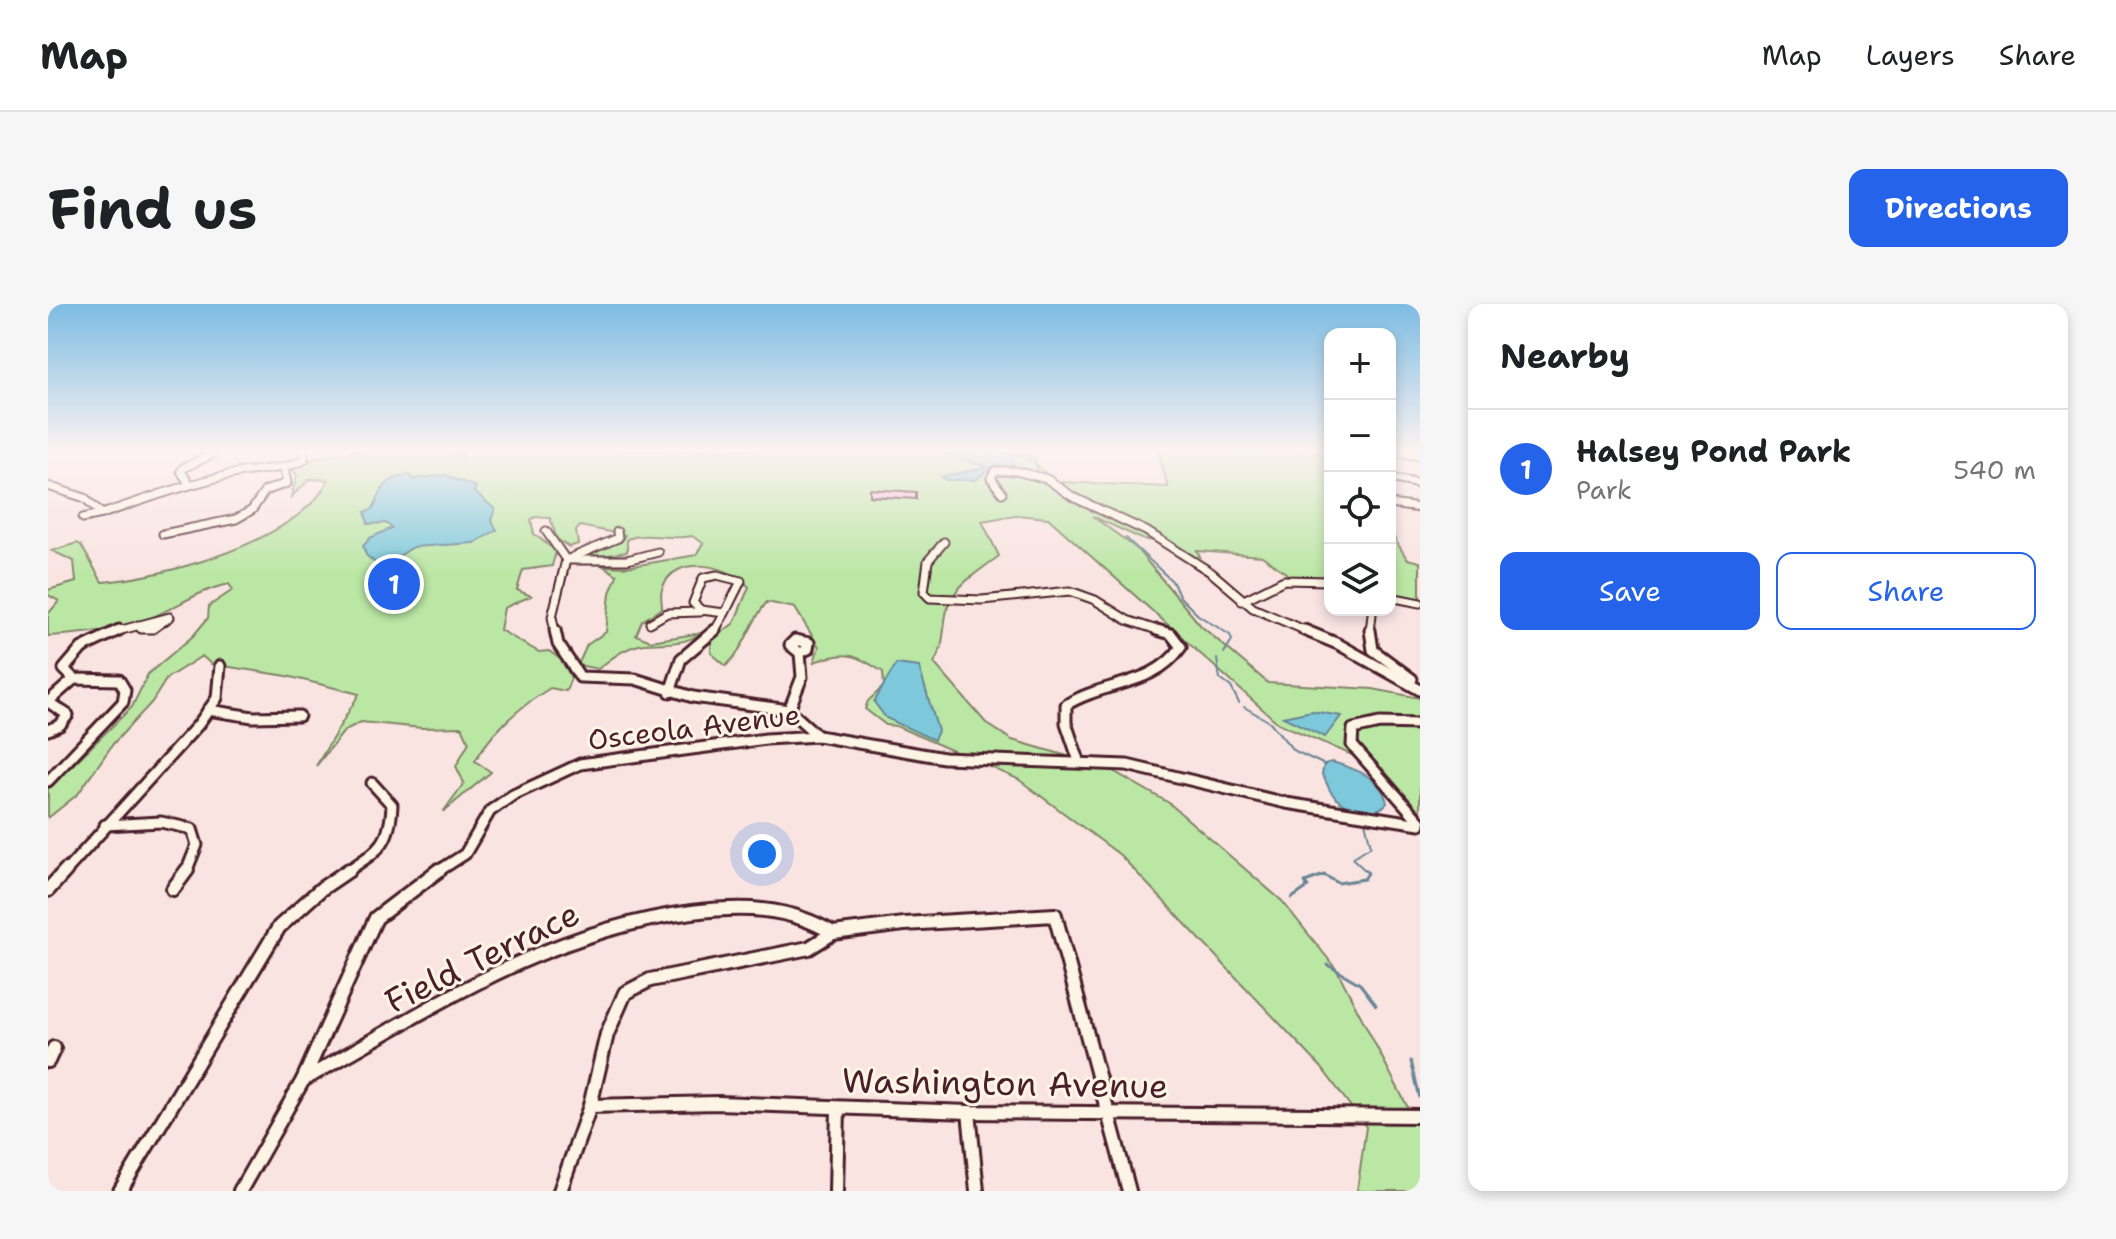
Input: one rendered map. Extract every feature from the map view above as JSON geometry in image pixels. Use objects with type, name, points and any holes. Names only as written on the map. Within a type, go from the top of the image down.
[{"type":"street","points":[[65,491],[85,498],[102,514]]},
{"type":"street","points":[[83,518],[168,491]]},
{"type":"street","points":[[163,534],[243,516],[265,491]]},
{"type":"street","points":[[1068,491],[1073,497],[1146,531],[1212,573],[1242,601],[1338,644],[1418,689]]},
{"type":"street","points":[[1396,505],[1420,508]]},
{"type":"street","points":[[546,531],[565,554],[561,592],[552,617],[558,644],[574,670],[588,680],[635,679],[670,692],[789,710],[818,736]]},
{"type":"street","points":[[566,560],[572,554],[608,545],[618,538],[617,532]]},
{"type":"street","points":[[944,542],[928,561],[924,592],[930,598],[982,600],[1070,591],[1095,600],[1127,620],[1171,634],[1181,647],[1170,661],[1141,677],[1074,698],[1066,705],[1066,723],[1079,761]]},
{"type":"street","points":[[566,560],[632,558],[652,556],[658,552]]},
{"type":"street","points":[[670,692],[681,659],[712,635],[723,618],[741,581],[717,575],[706,577],[697,590],[694,607],[723,618]]},
{"type":"street","points":[[1242,601],[1260,587],[1281,580],[1301,577],[1324,580]]},
{"type":"street","points":[[1396,598],[1420,603]]},
{"type":"street","points":[[650,623],[662,614],[685,610],[723,618]]},
{"type":"street","points":[[1372,616],[1370,645],[1384,661],[1414,680],[1418,689]]},
{"type":"street","points":[[74,679],[64,669],[75,654],[92,643],[138,625]]},
{"type":"street","points":[[789,710],[802,677],[800,653]]},
{"type":"street","points":[[48,890],[208,710],[220,687],[220,666]]},
{"type":"street","points":[[48,730],[60,725],[68,715],[48,702],[74,679],[119,680],[125,690],[123,702],[48,781]]},
{"type":"street","points":[[208,710],[253,717],[299,716]]},
{"type":"street","points":[[1420,724],[1371,724],[1353,729],[1351,734],[1352,745],[1420,823]]},
{"type":"street","name":"Osceola Avenue","points":[[240,1191],[303,1080],[376,918],[465,854],[490,811],[513,795],[580,764],[766,739],[818,736],[944,758],[1127,765],[1286,803],[1420,823]]},
{"type":"street","points":[[120,1191],[279,927],[321,889],[367,860],[386,840],[391,831],[392,805],[372,783]]},
{"type":"street","points":[[105,825],[161,822],[192,829],[198,838],[196,856],[173,889]]},
{"type":"street","name":"Field Terrace","points":[[303,1080],[487,979],[596,931],[652,917],[728,907],[768,909],[810,917],[833,933]]},
{"type":"street","points":[[560,1191],[590,1106],[606,1036],[625,993],[650,980],[809,948],[833,933],[904,924],[1055,915],[1129,1191]]},
{"type":"street","points":[[48,1061],[54,1048]]},
{"type":"street","name":"Washington Avenue","points":[[590,1106],[718,1103],[969,1112],[1420,1116]]},
{"type":"street","points":[[836,1191],[838,1108]]},
{"type":"street","points":[[969,1112],[977,1191]]},
{"type":"green space","points":[[320,491],[1065,491],[1081,507],[1069,491],[1324,491],[1324,581],[1293,578],[1262,556],[1197,551],[1200,557],[1192,557],[1166,541],[1144,540],[1092,516],[1136,548],[1201,626],[1268,683],[1373,689],[1420,698],[1420,812],[1382,768],[1278,723],[1048,518],[1016,515],[982,521],[999,556],[970,578],[952,598],[934,663],[986,723],[1012,740],[1106,767],[1169,803],[1282,901],[1337,970],[1420,1131],[1420,1191],[1357,1191],[1366,1127],[1321,1067],[1120,855],[1018,779],[896,726],[886,725],[865,709],[868,701],[884,686],[883,672],[850,656],[835,656],[814,662],[819,647],[795,608],[767,602],[726,666],[711,653],[711,641],[734,623],[749,587],[741,579],[717,568],[690,566],[668,577],[661,591],[662,608],[642,621],[636,635],[651,641],[702,633],[681,642],[632,647],[598,669],[578,665],[587,645],[606,632],[610,593],[617,575],[603,566],[627,567],[696,555],[703,543],[692,536],[635,537],[627,539],[627,552],[584,559],[583,555],[621,542],[625,535],[580,526],[576,531],[578,544],[569,547],[557,539],[550,518],[535,517],[531,520],[534,534],[556,551],[552,566],[523,570],[517,590],[531,596],[504,608],[500,630],[539,652],[549,651],[563,661],[571,678],[566,691],[550,688],[499,729],[475,761],[491,772],[443,812],[464,783],[456,766],[469,742],[462,727],[422,728],[361,722],[345,730],[316,766],[359,694],[287,676],[211,664],[202,656],[167,678],[152,702],[113,744],[78,794],[48,818],[48,789],[132,707],[148,674],[193,636],[208,618],[209,606],[233,590],[229,584],[217,587],[148,619],[124,626],[48,636],[48,614],[59,601],[48,595],[48,590],[76,582],[74,561],[52,551],[77,543],[102,582],[128,579],[193,564],[228,552],[290,521]]},
{"type":"green space","points":[[1396,541],[1407,559],[1420,562],[1420,603],[1396,598]]},
{"type":"water","points":[[381,491],[474,491],[495,509],[491,520],[497,530],[474,543],[413,547],[381,568],[366,555],[363,546],[370,538],[392,528],[386,523],[368,524],[365,512],[372,510]]},
{"type":"water","points":[[896,664],[919,667],[938,731],[934,740],[886,718],[874,702]]},
{"type":"water","points":[[1312,711],[1341,716],[1325,737],[1283,717]]},
{"type":"water","points":[[1332,762],[1373,780],[1387,803],[1381,808],[1366,811],[1342,803],[1331,792],[1322,775],[1324,764]]},
{"type":"building","points":[[870,491],[916,492],[916,499],[870,496]]},
{"type":"waterway","points":[[1126,538],[1172,581],[1180,597],[1198,615],[1230,635],[1232,640],[1224,653]]},
{"type":"waterway","points":[[1217,659],[1220,679],[1231,687],[1239,703]]},
{"type":"waterway","points":[[1244,707],[1270,722],[1293,750],[1325,765]]},
{"type":"waterway","points":[[1365,822],[1371,846],[1352,858],[1367,872]]},
{"type":"waterway","points":[[1292,898],[1308,887],[1305,882],[1324,875],[1338,883],[1364,879],[1367,872]]},
{"type":"waterway","points":[[1328,965],[1360,984],[1376,1005]]},
{"type":"waterway","points":[[1411,1061],[1420,1098]]},
{"type":"place","name":"Halsey Pond Park","points":[[394,584]]}]
